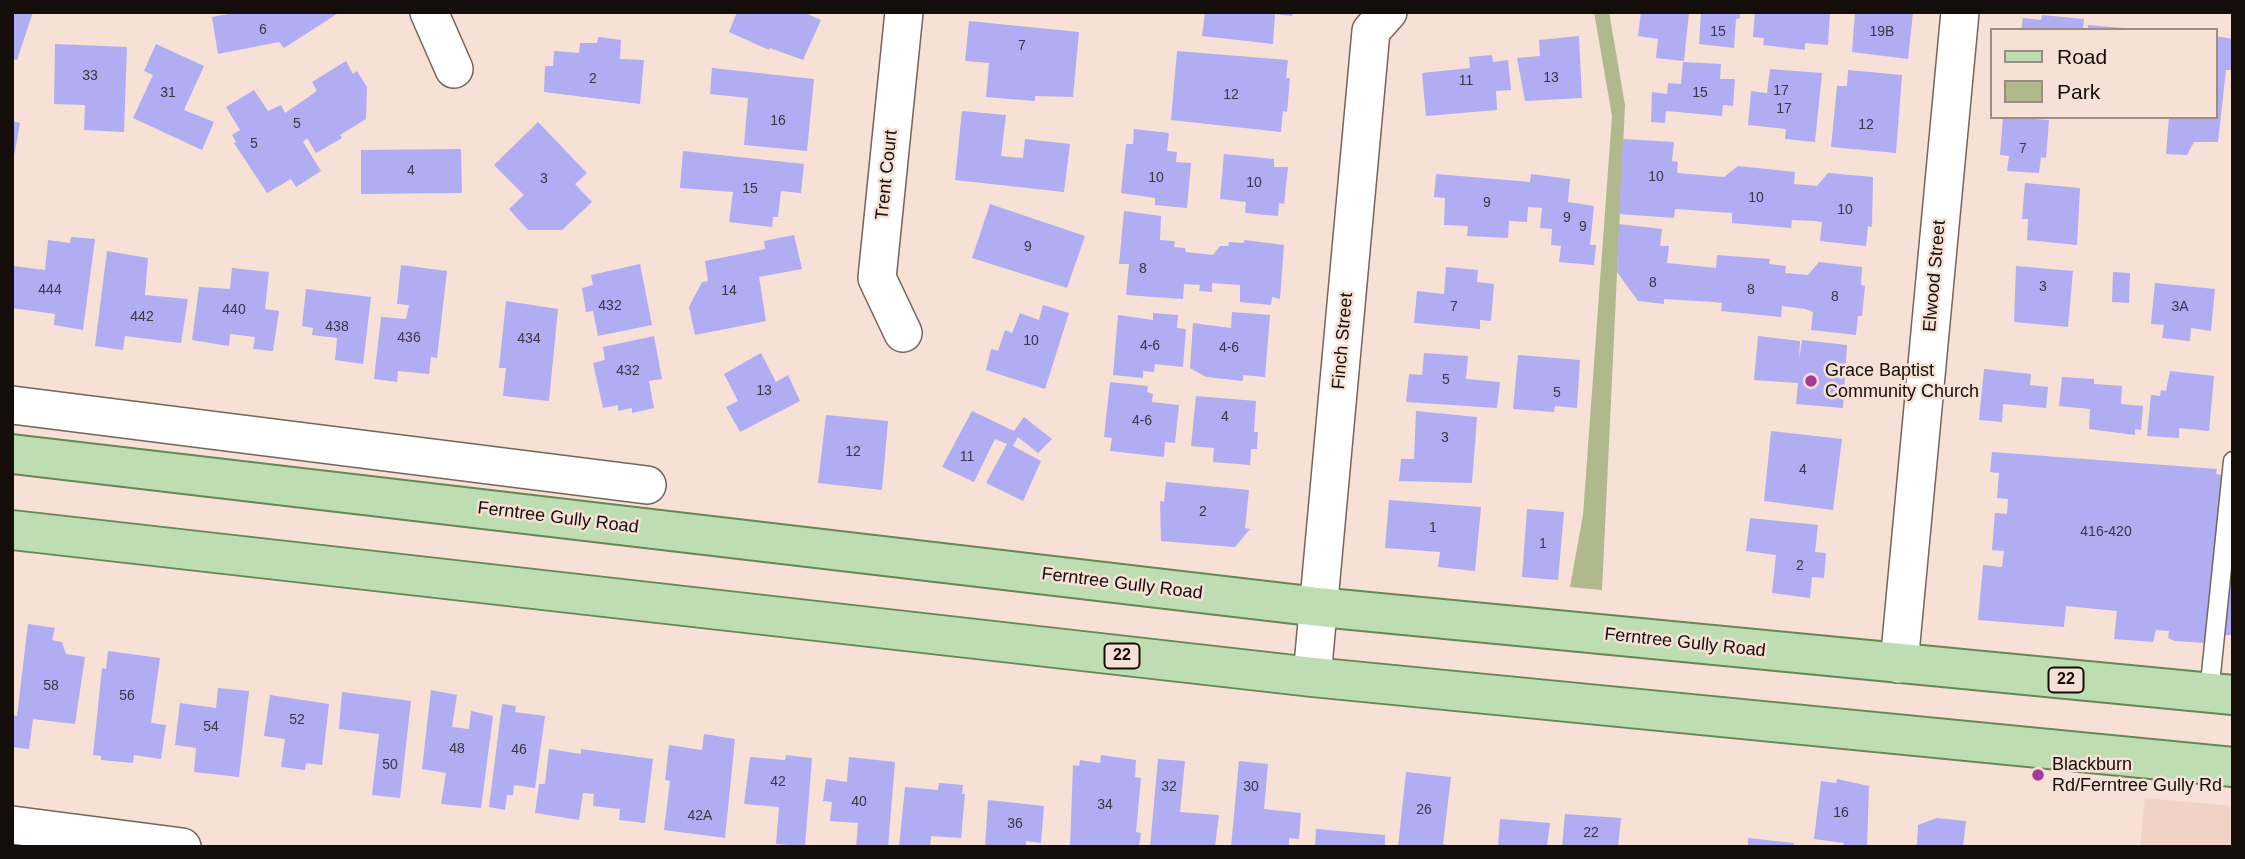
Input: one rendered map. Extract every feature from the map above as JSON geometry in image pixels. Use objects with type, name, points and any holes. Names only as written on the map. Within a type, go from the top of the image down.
[{"type":"main road","name":"Ferntree Gully Road","points":[[12,454],[1319,607],[2221,694]]},
{"type":"main road","name":"22","points":[[12,530],[1312,677],[2233,767]]},
{"type":"street","points":[[429,12],[454,69]]},
{"type":"street","name":"Trent Court","points":[[903,333],[877,278],[904,12]]},
{"type":"street","name":"Finch Street","points":[[1312,677],[1371,31],[1388,12]]},
{"type":"street","name":"Elwood Street","points":[[1899,664],[1960,12]]},
{"type":"street","points":[[12,405],[647,485]]},
{"type":"street","points":[[12,825],[183,847]]},
{"type":"lane","points":[[2221,694],[2233,461]]},
{"type":"shaded area","points":[[2145,798],[2233,806],[2233,847],[2140,847]]},
{"type":"green space","points":[[1594,12],[1609,12],[1625,105],[1602,590],[1570,587],[1583,515],[1612,116]]},
{"type":"building","points":[[12,12],[33,12],[17,60],[12,59]]},
{"type":"building","points":[[239,12],[340,12],[284,48],[279,42],[218,54],[212,17]]},
{"type":"building","points":[[737,12],[803,12],[821,20],[803,60],[770,48],[769,50],[729,32]]},
{"type":"building","points":[[1205,12],[1293,12],[1292,16],[1275,14],[1273,44],[1202,36]]},
{"type":"building","points":[[1641,12],[1689,12],[1684,61],[1656,58],[1658,39],[1638,36]]},
{"type":"building","points":[[1701,12],[1740,12],[1740,18],[1736,19],[1734,48],[1699,44]]},
{"type":"building","points":[[1755,12],[1830,12],[1828,45],[1805,43],[1805,50],[1763,45],[1764,38],[1753,37]]},
{"type":"building","points":[[1855,12],[1913,12],[1908,59],[1852,52]]},
{"type":"building","points":[[2042,15],[2084,19],[2083,28],[2021,28],[2023,18],[2041,20]]},
{"type":"building","points":[[969,21],[1079,32],[1073,97],[1035,96],[1035,101],[986,97],[989,63],[965,61]]},
{"type":"building","points":[[2088,25],[2124,28],[2088,28]]},
{"type":"building","points":[[1579,36],[1582,98],[1525,101],[1517,58],[1540,56],[1539,40]]},
{"type":"building","points":[[2217,36],[2233,39],[2233,70],[2226,70],[2218,142],[2194,142],[2187,155],[2166,154],[2169,119],[2217,119]]},
{"type":"building","points":[[598,37],[621,40],[620,59],[644,60],[640,104],[544,92],[545,66],[553,66],[554,51],[579,53],[580,43],[597,43]]},
{"type":"building","points":[[55,44],[127,47],[124,132],[84,130],[85,105],[54,104]]},
{"type":"building","points":[[156,44],[204,66],[184,110],[214,122],[202,150],[133,118],[153,75],[144,71]]},
{"type":"building","points":[[1177,51],[1288,60],[1286,78],[1290,78],[1287,112],[1283,111],[1281,132],[1171,120]]},
{"type":"building","points":[[1492,55],[1493,62],[1508,60],[1511,90],[1496,91],[1497,110],[1426,116],[1422,73],[1470,68],[1469,57]]},
{"type":"building","points":[[346,61],[353,74],[357,71],[367,87],[366,119],[340,135],[342,138],[316,153],[307,138],[303,142],[321,171],[296,187],[291,179],[267,193],[234,143],[236,142],[232,135],[240,130],[226,107],[254,90],[268,111],[281,105],[285,113],[317,91],[312,82]]},
{"type":"building","points":[[1683,62],[1721,64],[1720,79],[1735,79],[1733,106],[1723,105],[1722,116],[1666,111],[1665,123],[1651,122],[1652,92],[1667,94],[1668,83],[1681,84]]},
{"type":"building","points":[[712,68],[814,79],[807,151],[744,145],[748,98],[710,94]]},
{"type":"building","points":[[1770,69],[1822,73],[1815,142],[1785,139],[1786,129],[1748,125],[1751,91],[1767,93]]},
{"type":"building","points":[[1848,70],[1902,75],[1896,153],[1831,147],[1837,86],[1847,86]]},
{"type":"building","points":[[962,111],[1006,115],[1001,156],[1023,158],[1025,139],[1070,144],[1064,192],[955,180]]},
{"type":"building","points":[[2003,119],[2049,120],[2046,158],[2041,157],[2039,173],[2007,171],[2009,156],[2000,155]]},
{"type":"building","points":[[12,121],[20,123],[14,156],[12,156]]},
{"type":"building","points":[[538,122],[587,173],[575,184],[592,202],[562,230],[528,230],[509,209],[524,195],[494,165]]},
{"type":"building","points":[[1134,129],[1169,133],[1167,151],[1177,152],[1176,162],[1191,163],[1187,208],[1155,205],[1155,198],[1121,193],[1126,144],[1133,144]]},
{"type":"building","points":[[1623,139],[1674,142],[1672,161],[1678,162],[1677,173],[1724,177],[1738,166],[1795,172],[1794,184],[1817,186],[1828,173],[1873,177],[1872,227],[1868,226],[1866,246],[1820,241],[1822,222],[1815,221],[1792,220],[1791,228],[1732,223],[1732,213],[1675,209],[1674,218],[1619,214]]},
{"type":"building","points":[[461,149],[462,193],[361,194],[361,150]]},
{"type":"building","points":[[683,151],[804,164],[801,193],[781,191],[778,217],[773,217],[772,227],[729,222],[733,192],[680,188]]},
{"type":"building","points":[[1224,154],[1274,159],[1274,167],[1288,167],[1284,204],[1279,203],[1278,216],[1245,213],[1246,202],[1220,199]]},
{"type":"building","points":[[1436,174],[1530,182],[1531,174],[1570,179],[1568,202],[1594,206],[1590,245],[1596,245],[1594,265],[1559,262],[1561,246],[1551,245],[1552,229],[1540,228],[1542,208],[1528,207],[1527,222],[1509,221],[1508,238],[1467,236],[1468,226],[1444,225],[1445,198],[1434,197]]},
{"type":"building","points":[[2025,183],[2080,188],[2077,245],[2027,240],[2028,219],[2022,219]]},
{"type":"building","points":[[990,204],[1085,236],[1067,288],[972,258]]},
{"type":"building","points":[[1124,211],[1161,216],[1160,240],[1175,241],[1174,247],[1185,248],[1186,252],[1213,255],[1220,246],[1228,246],[1229,242],[1244,243],[1244,240],[1284,245],[1280,299],[1272,297],[1271,305],[1240,302],[1240,285],[1212,283],[1212,292],[1199,291],[1200,285],[1184,284],[1183,299],[1126,295],[1129,264],[1119,264]]},
{"type":"building","points":[[1619,224],[1662,229],[1660,246],[1669,246],[1667,263],[1716,268],[1717,255],[1770,259],[1769,264],[1786,266],[1785,273],[1808,275],[1819,262],[1862,267],[1861,285],[1865,286],[1862,316],[1858,316],[1856,335],[1811,330],[1813,312],[1805,309],[1782,306],[1781,317],[1721,311],[1722,303],[1664,299],[1664,304],[1638,301],[1617,272]]},
{"type":"building","points":[[794,235],[802,269],[759,277],[766,321],[695,335],[689,307],[702,282],[708,281],[705,261],[765,249],[764,241]]},
{"type":"building","points":[[71,237],[95,239],[83,330],[54,325],[55,314],[12,308],[13,266],[45,270],[48,240],[70,243]]},
{"type":"building","points":[[107,251],[148,258],[145,295],[188,299],[181,343],[125,336],[123,350],[95,346]]},
{"type":"building","points":[[640,264],[652,325],[598,336],[593,311],[586,312],[582,288],[593,285],[591,275]]},
{"type":"building","points":[[401,265],[447,271],[437,358],[431,357],[429,374],[398,371],[397,382],[374,379],[381,317],[406,319],[409,305],[397,304]]},
{"type":"building","points":[[2016,266],[2073,271],[2068,327],[2014,322]]},
{"type":"building","points":[[1446,267],[1478,270],[1477,282],[1494,284],[1491,321],[1480,320],[1480,329],[1414,323],[1417,291],[1444,294]]},
{"type":"building","points":[[232,268],[269,272],[265,309],[279,311],[273,351],[253,349],[255,337],[230,334],[229,346],[192,340],[199,287],[230,289]]},
{"type":"building","points":[[2113,272],[2130,273],[2129,303],[2112,302]]},
{"type":"building","points":[[2155,283],[2215,289],[2211,331],[2191,328],[2190,341],[2162,338],[2164,325],[2151,324]]},
{"type":"building","points":[[306,289],[371,297],[363,364],[335,360],[337,338],[312,335],[313,328],[302,326]]},
{"type":"building","points":[[506,301],[558,309],[549,401],[503,396],[506,368],[499,368]]},
{"type":"building","points":[[1043,305],[1069,313],[1045,389],[986,370],[991,349],[998,351],[1005,330],[1012,333],[1020,313],[1039,320]]},
{"type":"building","points":[[1232,312],[1270,315],[1265,377],[1243,375],[1243,381],[1206,377],[1190,368],[1193,323],[1231,328]]},
{"type":"building","points":[[1153,313],[1178,315],[1177,328],[1186,329],[1183,367],[1155,364],[1154,372],[1143,371],[1143,378],[1113,375],[1118,315],[1153,320]]},
{"type":"building","points":[[654,336],[662,379],[649,381],[654,408],[632,413],[632,408],[618,411],[618,405],[603,408],[593,363],[605,360],[603,347]]},
{"type":"building","points":[[1758,336],[1800,341],[1799,360],[1802,340],[1847,345],[1843,408],[1796,404],[1798,383],[1754,380]]},
{"type":"building","points":[[761,353],[776,382],[788,375],[800,401],[740,432],[726,407],[738,401],[724,374]]},
{"type":"building","points":[[1424,353],[1468,356],[1466,379],[1500,382],[1497,408],[1406,402],[1409,374],[1422,375]]},
{"type":"building","points":[[1518,355],[1580,360],[1577,408],[1555,406],[1554,412],[1513,409]]},
{"type":"building","points":[[1984,369],[2031,374],[2030,385],[2048,387],[2046,408],[2003,404],[2002,422],[1979,420]]},
{"type":"building","points":[[2170,371],[2214,376],[2209,431],[2179,428],[2179,438],[2147,436],[2151,395],[2160,396],[2161,390],[2166,391]]},
{"type":"building","points":[[2062,377],[2094,379],[2094,384],[2122,386],[2121,404],[2143,406],[2141,430],[2135,429],[2135,435],[2089,429],[2090,409],[2059,406]]},
{"type":"building","points":[[1110,382],[1148,386],[1147,392],[1153,394],[1152,402],[1179,405],[1175,443],[1165,442],[1164,457],[1110,451],[1112,438],[1104,437]]},
{"type":"building","points":[[1196,396],[1256,401],[1254,432],[1258,432],[1257,449],[1251,449],[1250,465],[1213,462],[1214,448],[1191,446]]},
{"type":"building","points":[[972,411],[1014,431],[1024,417],[1052,439],[1038,453],[1018,437],[1013,446],[1041,461],[1023,501],[986,483],[1007,444],[995,439],[974,482],[942,467]]},
{"type":"building","points":[[1416,411],[1477,417],[1472,483],[1399,481],[1401,459],[1414,459]]},
{"type":"building","points":[[826,415],[888,421],[882,490],[818,483]]},
{"type":"building","points":[[1771,431],[1842,439],[1833,510],[1764,501]]},
{"type":"building","points":[[1992,452],[2217,469],[2216,474],[2223,475],[2206,643],[2175,641],[2168,638],[2169,631],[2156,630],[2153,642],[2114,639],[2117,611],[2066,606],[2064,627],[1978,620],[1983,565],[2002,567],[2004,551],[1992,550],[1995,513],[2007,514],[2008,499],[1997,498],[1999,473],[1990,472]]},
{"type":"building","points":[[1166,482],[1249,490],[1245,528],[1250,529],[1235,547],[1161,541],[1160,501],[1164,502]]},
{"type":"building","points":[[1389,500],[1481,507],[1475,571],[1438,567],[1440,552],[1385,548]]},
{"type":"building","points":[[1527,509],[1564,512],[1558,580],[1522,577]]},
{"type":"building","points":[[1750,518],[1818,525],[1815,552],[1826,553],[1824,578],[1812,577],[1810,598],[1772,593],[1776,555],[1746,551]]},
{"type":"building","points":[[2231,565],[2233,635],[2224,635]]},
{"type":"building","points":[[28,624],[55,628],[52,640],[62,642],[66,654],[85,657],[75,724],[33,719],[29,749],[12,747],[12,715],[17,716]]},
{"type":"building","points":[[108,651],[160,658],[151,723],[166,725],[161,759],[134,755],[133,763],[101,760],[101,756],[93,755],[102,668],[106,669]]},
{"type":"building","points":[[218,688],[249,691],[239,777],[194,772],[196,748],[175,745],[180,703],[216,708]]},
{"type":"building","points":[[431,690],[457,695],[452,727],[469,729],[471,711],[493,716],[481,808],[441,804],[446,773],[422,769]]},
{"type":"building","points":[[342,692],[411,701],[400,798],[372,795],[379,734],[339,729]]},
{"type":"building","points":[[270,695],[329,704],[322,765],[306,763],[305,770],[281,767],[285,739],[264,736]]},
{"type":"building","points":[[502,704],[516,706],[515,712],[545,716],[535,788],[514,785],[513,795],[507,795],[505,810],[489,807]]},
{"type":"building","points":[[704,734],[735,739],[725,838],[664,830],[670,781],[665,780],[669,745],[702,750]]},
{"type":"building","points":[[549,749],[581,754],[581,749],[653,759],[645,823],[619,820],[620,809],[593,806],[594,794],[583,793],[579,820],[535,813],[539,784],[545,784]]},
{"type":"building","points":[[786,755],[812,758],[805,846],[776,844],[779,807],[744,804],[750,757],[785,760]]},
{"type":"building","points":[[1101,755],[1136,760],[1135,777],[1141,778],[1136,832],[1141,833],[1139,847],[1070,847],[1073,765],[1079,766],[1080,760],[1100,763]]},
{"type":"building","points":[[849,757],[895,762],[888,847],[856,847],[858,823],[830,821],[832,802],[823,801],[826,779],[847,782]]},
{"type":"building","points":[[1158,759],[1185,761],[1180,812],[1219,815],[1215,847],[1150,847]]},
{"type":"building","points":[[1239,761],[1268,764],[1264,809],[1301,813],[1299,839],[1289,838],[1289,847],[1231,847]]},
{"type":"building","points":[[1406,772],[1451,777],[1443,844],[1455,847],[1398,847]]},
{"type":"building","points":[[1837,779],[1869,786],[1867,847],[1843,847],[1844,843],[1814,839],[1821,781],[1836,783]]},
{"type":"building","points":[[939,783],[963,785],[962,794],[965,794],[961,838],[931,836],[930,847],[899,847],[905,787],[938,790]]},
{"type":"building","points":[[988,800],[1044,806],[1041,843],[1026,841],[1026,847],[985,847]]},
{"type":"building","points":[[1565,814],[1621,818],[1618,847],[1562,847]]},
{"type":"building","points":[[1937,818],[1966,821],[1963,847],[1914,847],[1917,844],[1918,825]]},
{"type":"building","points":[[1500,819],[1550,823],[1547,847],[1498,847]]},
{"type":"building","points":[[1316,829],[1385,835],[1385,847],[1315,847]]},
{"type":"building","points":[[1748,838],[1794,843],[1794,847],[1748,847]]},
{"type":"place","name":"Grace Baptist Community Church","points":[[1811,381]]},
{"type":"place","name":"Blackburn Rd/Ferntree Gully Rd","points":[[2038,775]]}]
